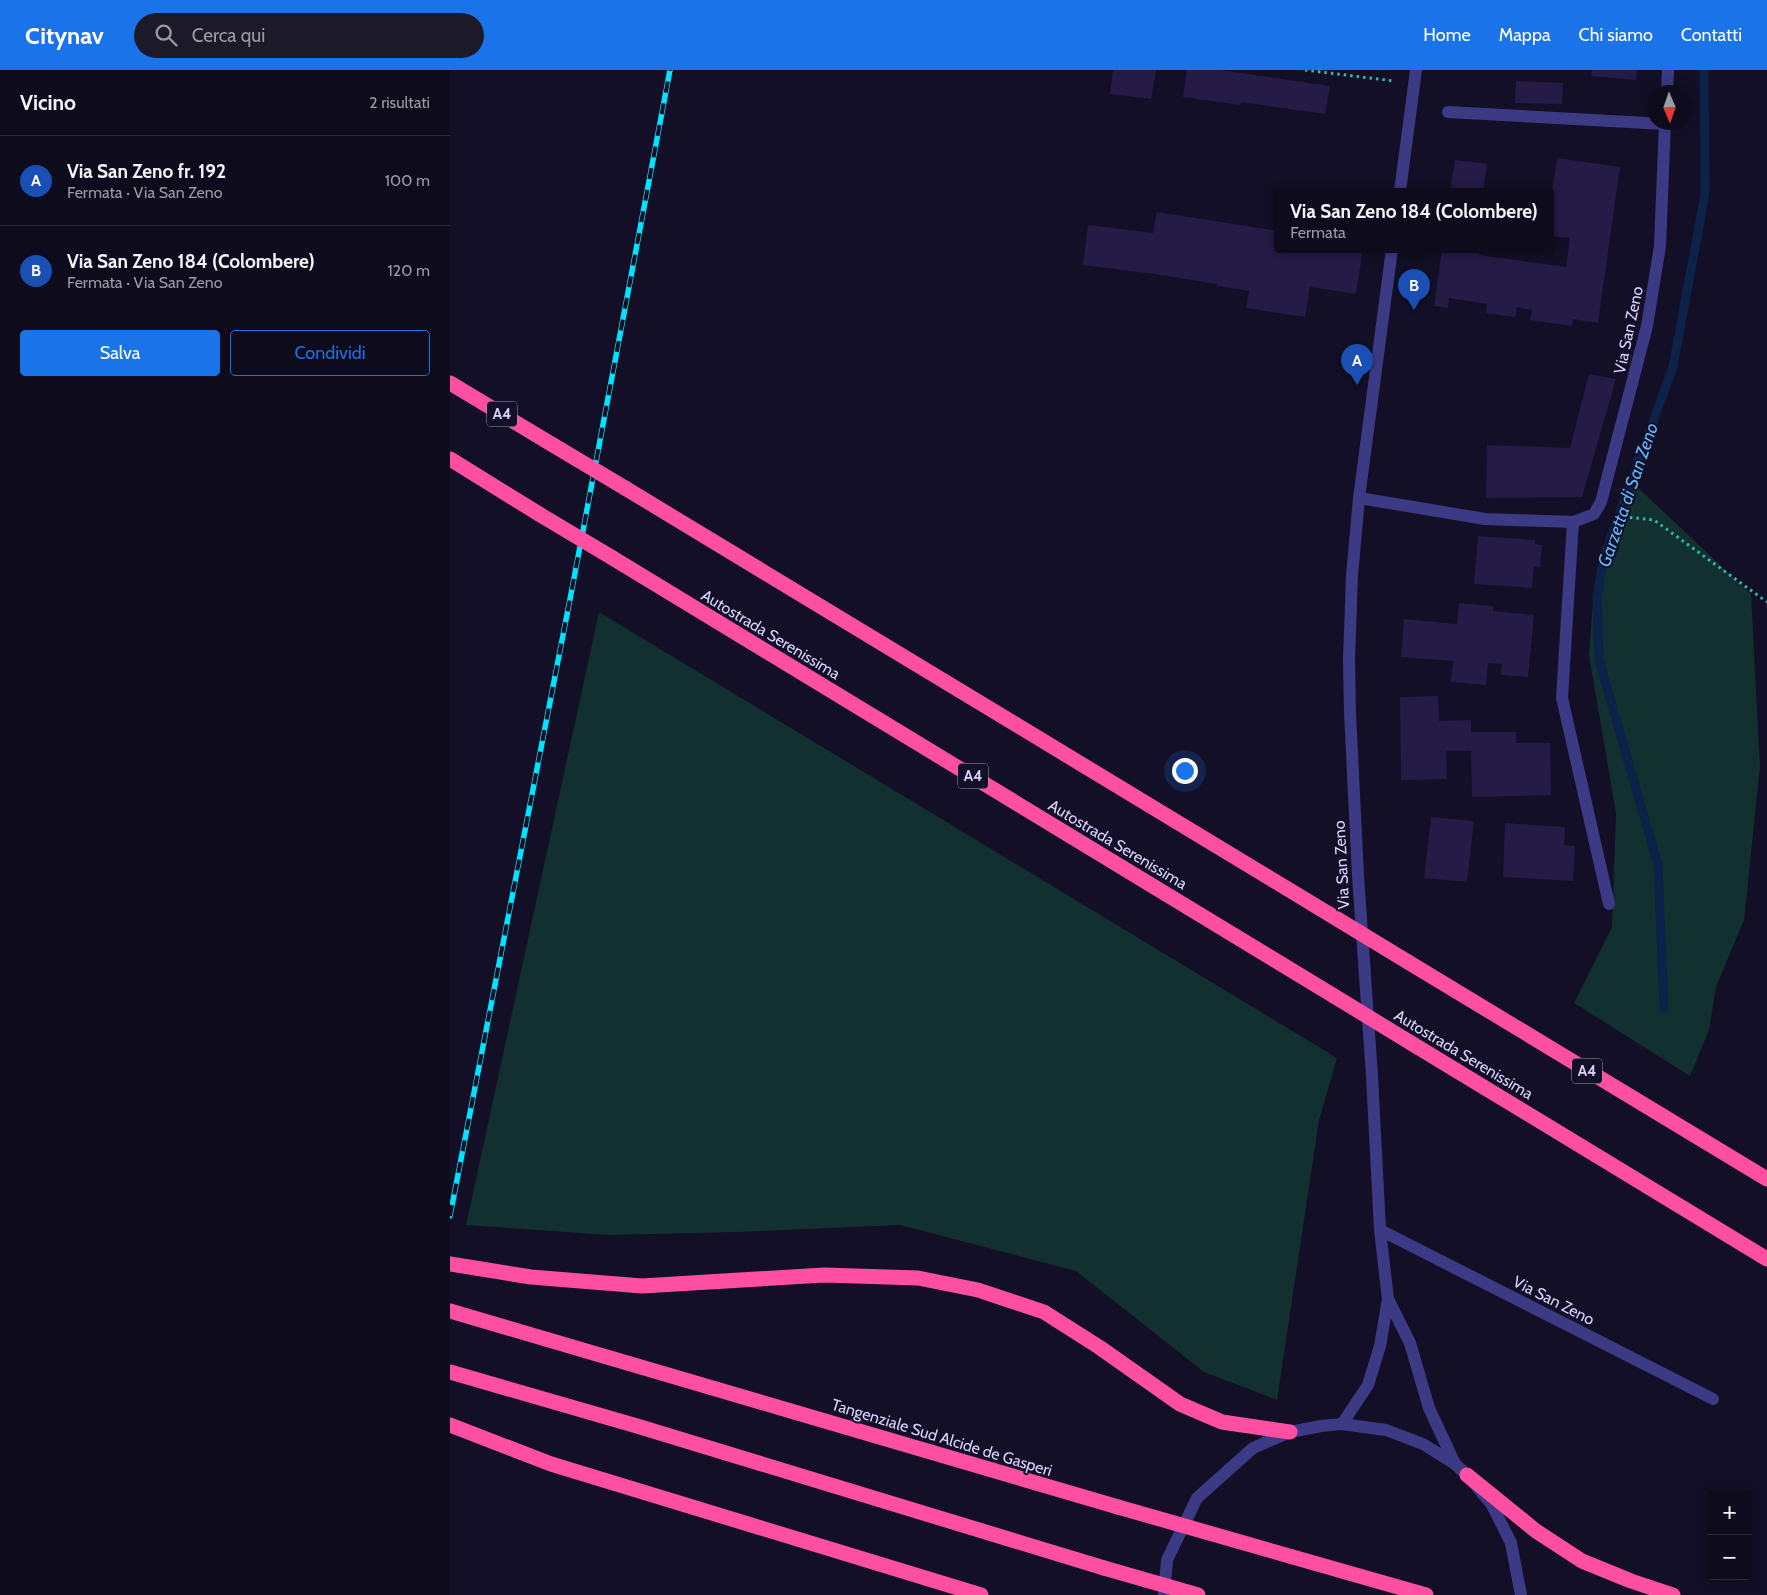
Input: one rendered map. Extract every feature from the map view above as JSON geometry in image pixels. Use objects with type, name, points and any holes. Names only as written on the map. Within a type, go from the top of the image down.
[{"type":"highway","name":"A4","points":[[450,383],[1767,1179]]},
{"type":"highway","name":"Autostrada Serenissima","points":[[450,459],[1767,1259]]},
{"type":"highway","points":[[453,1265],[532,1277],[642,1286],[824,1274],[918,1278],[978,1290],[1044,1312],[1180,1404],[1222,1422],[1290,1432]]},
{"type":"highway","name":"Tangenziale Sud Alcide de Gasperi","points":[[450,1311],[639,1365],[981,1468],[1426,1595]]},
{"type":"highway","points":[[450,1372],[1198,1595]]},
{"type":"highway","points":[[450,1425],[551,1464],[981,1595]]},
{"type":"highway","points":[[1467,1475],[1536,1531],[1582,1561],[1630,1582],[1673,1595]]},
{"type":"street","points":[[1667,85],[1668,70]]},
{"type":"street","points":[[1400,188],[1416,76]]},
{"type":"street","name":"Via San Zeno","points":[[1448,112],[1647,122]]},
{"type":"street","name":"Via San Zeno","points":[[1594,514],[1601,502],[1648,326],[1660,246],[1665,130]]},
{"type":"street","name":"Via San Zeno","points":[[1342,1424],[1368,1386],[1380,1346],[1388,1299],[1380,1230],[1372,1076],[1358,876],[1349,660],[1352,576],[1359,498],[1391,253]]},
{"type":"street","points":[[1359,498],[1485,519],[1573,522],[1594,514]]},
{"type":"street","points":[[1573,522],[1562,698],[1609,904]]},
{"type":"street","name":"Via San Zeno","points":[[1380,1230],[1714,1399]]},
{"type":"street","name":"Via San Zeno","points":[[1388,1299],[1410,1344],[1429,1408],[1455,1464]]},
{"type":"street","name":"Via San Zeno","points":[[1164,1595],[1168,1560],[1196,1498],[1253,1448],[1290,1432],[1342,1424],[1386,1430],[1423,1444],[1455,1464],[1467,1475],[1492,1505],[1511,1543],[1521,1595]]},
{"type":"path","points":[[1305,70],[1416,76]]},
{"type":"path","points":[[1594,514],[1654,520],[1767,602]]},
{"type":"green space","points":[[1634,484],[1751,594],[1760,767],[1744,920],[1716,987],[1709,1030],[1690,1076],[1574,1003],[1612,927],[1616,813],[1589,655],[1594,587]]},
{"type":"green space","points":[[599,612],[1337,1058],[1319,1120],[1277,1400],[1204,1372],[1076,1271],[900,1225],[609,1235],[466,1225]]},
{"type":"building","points":[[1113,70],[1156,70],[1151,99],[1110,94]]},
{"type":"building","points":[[1187,70],[1220,70],[1330,86],[1325,114],[1241,102],[1240,105],[1183,97]]},
{"type":"building","points":[[1592,70],[1637,70],[1636,80],[1591,76]]},
{"type":"building","points":[[1516,81],[1563,83],[1562,104],[1515,103]]},
{"type":"building","points":[[1557,158],[1620,167],[1598,323],[1573,319],[1572,326],[1530,320],[1532,310],[1517,307],[1515,317],[1486,313],[1487,304],[1449,298],[1448,308],[1434,306],[1441,253],[1479,253],[1479,255],[1566,267],[1570,238],[1554,236],[1554,188],[1552,188]]},
{"type":"building","points":[[1455,160],[1487,164],[1483,188],[1450,188]]},
{"type":"building","points":[[1157,212],[1274,230],[1274,253],[1362,253],[1356,294],[1310,287],[1305,317],[1246,308],[1249,291],[1154,274],[1083,265],[1088,225],[1153,233]]},
{"type":"building","points":[[1589,374],[1616,379],[1582,497],[1486,498],[1487,445],[1570,448]]},
{"type":"building","points":[[1478,536],[1535,540],[1535,544],[1542,545],[1540,567],[1534,566],[1532,588],[1474,584]]},
{"type":"building","points":[[1459,603],[1493,606],[1493,611],[1534,615],[1528,677],[1501,675],[1502,664],[1488,663],[1486,685],[1451,682],[1453,661],[1401,657],[1404,619],[1457,624]]},
{"type":"building","points":[[1438,696],[1439,721],[1471,720],[1471,732],[1516,732],[1516,743],[1550,743],[1551,795],[1472,797],[1471,751],[1446,751],[1447,779],[1401,780],[1400,697]]},
{"type":"building","points":[[1431,817],[1474,821],[1467,882],[1424,878]]},
{"type":"building","points":[[1505,823],[1565,827],[1564,845],[1575,846],[1573,881],[1503,877]]},
{"type":"waterway","name":"Garzetta di San Zeno","points":[[1664,1008],[1658,865],[1599,660],[1597,598],[1603,559],[1673,367],[1705,194],[1704,70]]},
{"type":"railway","points":[[450,1216],[571,594],[670,70]]},
{"type":"place","name":"Via San Zeno 184 (Colombere)","points":[[1414,310]]},
{"type":"place","name":"Via San Zeno fr. 192","points":[[1357,385]]}]
